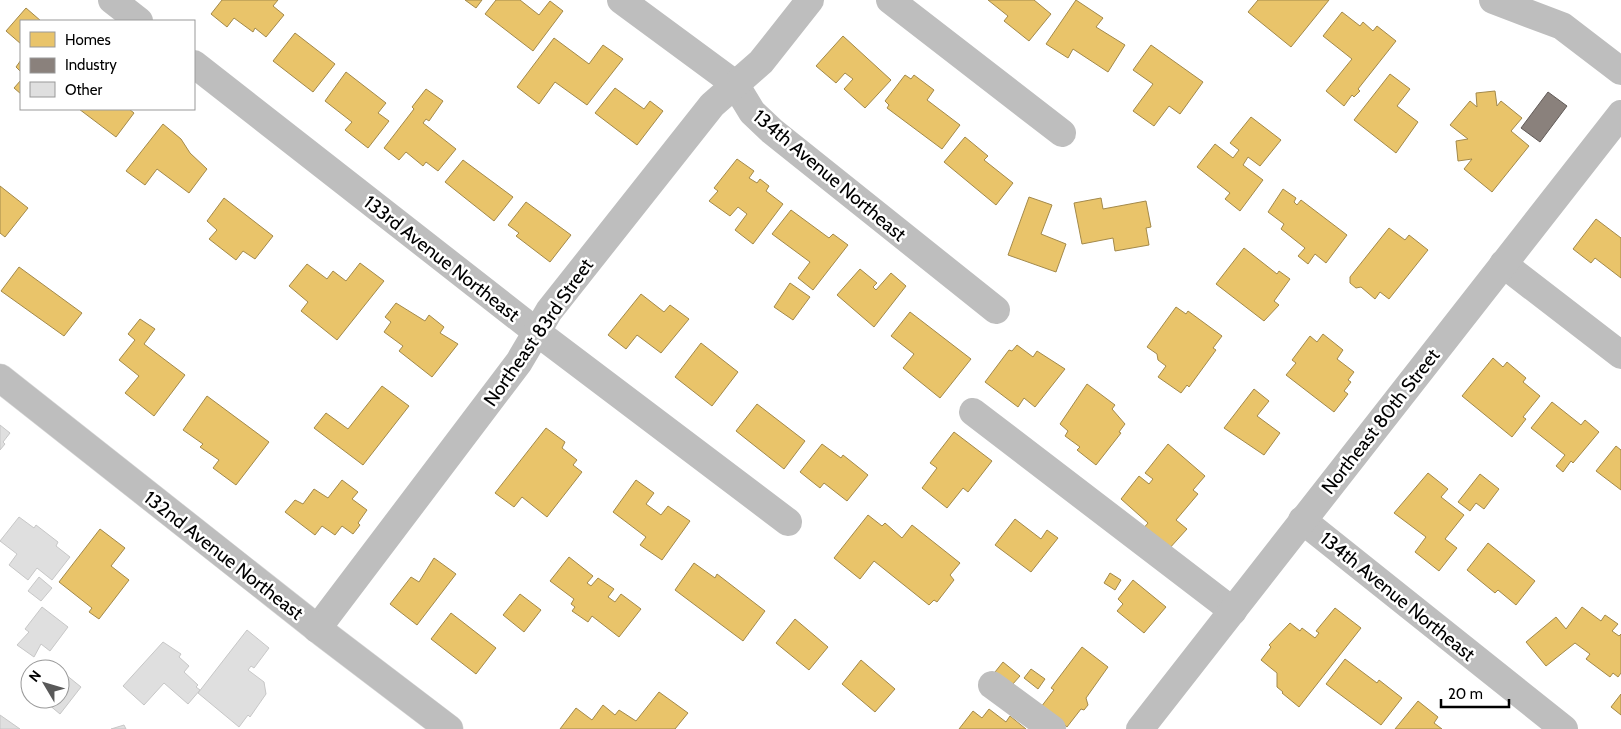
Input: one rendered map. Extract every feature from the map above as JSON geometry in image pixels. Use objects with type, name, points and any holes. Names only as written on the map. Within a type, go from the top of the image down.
[{"type":"street","points":[[112,0],[138,20]]},
{"type":"street","name":"134th Avenue Northeast","points":[[621,0],[735,84],[752,112],[772,132],[996,310]]},
{"type":"street","name":"Northeast 83rd Street","points":[[317,628],[519,362],[555,303],[712,106],[761,62],[810,0]]},
{"type":"street","points":[[890,0],[1062,133]]},
{"type":"street","points":[[1493,0],[1562,26],[1621,71]]},
{"type":"street","name":"133rd Avenue Northeast","points":[[195,65],[538,333],[788,522]]},
{"type":"street","name":"Northeast 80th Street","points":[[1140,729],[1621,114]]},
{"type":"street","points":[[1503,264],[1621,355]]},
{"type":"street","name":"132nd Avenue Northeast","points":[[0,378],[317,628],[449,729]]},
{"type":"street","points":[[974,412],[1233,611]]},
{"type":"street","name":"134th Avenue Northeast","points":[[1302,520],[1564,729]]},
{"type":"street","points":[[992,685],[1052,729]]},
{"type":"building: Homes","points":[[222,0],[278,0],[273,6],[284,15],[266,37],[255,28],[253,32],[234,18],[227,27],[211,14]]},
{"type":"building: Homes","points":[[465,0],[482,0],[476,8]]},
{"type":"building: Homes","points":[[496,0],[520,0],[539,15],[550,1],[563,11],[533,51],[485,14]]},
{"type":"building: Homes","points":[[988,0],[1034,0],[1051,14],[1029,41],[1004,21],[1008,16]]},
{"type":"building: Homes","points":[[1076,0],[1103,18],[1096,27],[1125,45],[1108,72],[1073,49],[1068,58],[1046,44]]},
{"type":"building: Homes","points":[[1258,0],[1329,0],[1291,47],[1248,12]]},
{"type":"building: Homes","points":[[26,8],[40,20],[20,20],[20,43],[6,31]]},
{"type":"building: Homes","points":[[1342,12],[1360,26],[1363,22],[1373,31],[1377,26],[1396,41],[1358,89],[1360,91],[1354,97],[1352,95],[1344,106],[1326,91],[1352,59],[1323,36]]},
{"type":"building: Homes","points":[[295,33],[335,64],[313,92],[273,61]]},
{"type":"building: Homes","points":[[843,36],[891,80],[865,108],[844,89],[853,79],[845,73],[836,83],[816,66]]},
{"type":"building: Homes","points":[[554,38],[589,64],[603,45],[623,59],[587,105],[555,82],[539,104],[517,87]]},
{"type":"building: Homes","points":[[1151,45],[1203,82],[1180,114],[1169,106],[1154,126],[1133,111],[1153,84],[1133,70]]},
{"type":"building: Homes","points":[[20,61],[20,71],[16,67]]},
{"type":"building: Homes","points":[[346,72],[386,103],[378,113],[389,121],[368,148],[345,130],[352,122],[325,101]]},
{"type":"building: Homes","points":[[1390,74],[1410,89],[1397,106],[1418,122],[1396,153],[1354,120]]},
{"type":"building: Homes","points":[[905,75],[911,79],[914,75],[934,90],[927,100],[960,125],[942,149],[887,108],[889,105],[885,101]]},
{"type":"building: Homes","points":[[20,81],[20,93],[14,88]]},
{"type":"building: Homes","points":[[615,88],[644,109],[650,101],[663,111],[637,145],[595,113]]},
{"type":"building: Homes","points":[[426,89],[443,101],[429,121],[426,119],[423,123],[456,149],[438,171],[426,162],[423,166],[406,152],[399,160],[384,148],[414,109],[412,107]]},
{"type":"building: Homes","points":[[1495,91],[1497,106],[1501,101],[1522,118],[1511,131],[1529,146],[1492,192],[1464,169],[1472,159],[1458,161],[1456,141],[1468,139],[1450,125],[1470,101],[1477,107],[1476,93]]},
{"type":"building: Homes","points":[[80,110],[130,110],[134,113],[116,137]]},
{"type":"building: Homes","points":[[1251,117],[1281,140],[1260,166],[1248,157],[1243,165],[1263,180],[1240,211],[1225,199],[1230,193],[1197,167],[1215,144],[1233,158],[1239,150],[1230,143]]},
{"type":"building: Homes","points":[[163,124],[181,139],[190,153],[207,169],[189,193],[157,169],[145,185],[126,171]]},
{"type":"building: Homes","points":[[965,137],[988,156],[984,160],[1013,183],[996,205],[944,162]]},
{"type":"building: Homes","points":[[737,159],[754,171],[749,178],[757,183],[760,179],[769,186],[766,191],[783,204],[753,244],[735,230],[747,214],[738,207],[730,216],[709,201],[718,191],[714,188]]},
{"type":"building: Homes","points":[[463,160],[513,197],[494,221],[445,182]]},
{"type":"building: Homes","points":[[0,186],[28,208],[5,237],[0,233]]},
{"type":"building: Homes","points":[[1283,189],[1296,198],[1294,202],[1297,205],[1301,200],[1347,235],[1326,263],[1315,254],[1308,264],[1298,256],[1305,248],[1281,229],[1284,224],[1268,212]]},
{"type":"building: Homes","points":[[1029,197],[1052,205],[1041,234],[1066,244],[1056,272],[1008,255]]},
{"type":"building: Homes","points":[[224,198],[273,236],[255,259],[243,251],[236,260],[209,239],[217,230],[207,221]]},
{"type":"building: Homes","points":[[1101,198],[1103,209],[1146,201],[1151,227],[1146,228],[1149,245],[1115,251],[1113,238],[1082,244],[1074,203]]},
{"type":"building: Homes","points":[[526,202],[571,235],[550,262],[516,236],[519,233],[508,225]]},
{"type":"building: Homes","points":[[791,210],[829,238],[833,234],[848,245],[813,290],[798,278],[810,262],[772,234]]},
{"type":"building: Homes","points":[[1596,219],[1621,238],[1621,278],[1595,258],[1591,263],[1573,249]]},
{"type":"building: Homes","points":[[1389,228],[1405,240],[1409,235],[1428,250],[1389,299],[1380,292],[1375,299],[1361,287],[1356,288],[1350,283],[1350,277]]},
{"type":"building: Homes","points":[[1244,248],[1277,274],[1279,271],[1290,279],[1274,301],[1279,305],[1264,321],[1216,284]]},
{"type":"building: Homes","points":[[360,263],[384,281],[337,340],[301,311],[308,302],[289,286],[307,264],[327,279],[333,271],[346,281]]},
{"type":"building: Homes","points":[[19,267],[82,313],[64,336],[1,291]]},
{"type":"building: Homes","points":[[860,269],[877,283],[873,287],[876,290],[891,273],[906,286],[874,327],[837,295]]},
{"type":"building: Homes","points":[[790,283],[810,297],[793,320],[774,307]]},
{"type":"building: Homes","points":[[641,294],[664,312],[670,305],[689,319],[661,353],[637,335],[626,349],[608,335]]},
{"type":"building: Homes","points":[[396,303],[425,321],[429,315],[444,327],[440,333],[458,344],[432,377],[399,351],[403,346],[384,332],[391,322],[385,317]]},
{"type":"building: Homes","points":[[1176,307],[1186,314],[1188,311],[1222,336],[1213,348],[1216,350],[1189,387],[1187,385],[1181,393],[1158,377],[1166,366],[1158,360],[1157,354],[1147,347]]},
{"type":"building: Homes","points":[[910,312],[971,359],[940,398],[903,368],[914,354],[891,336]]},
{"type":"building: Homes","points":[[140,319],[155,329],[144,344],[185,375],[154,416],[125,393],[139,376],[119,360],[135,340],[128,334]]},
{"type":"building: Homes","points":[[1323,334],[1343,350],[1337,359],[1354,372],[1348,380],[1351,382],[1344,391],[1348,394],[1334,412],[1286,375],[1296,363],[1292,360],[1310,336],[1317,342]]},
{"type":"building: Homes","points":[[701,343],[738,372],[712,406],[675,377]]},
{"type":"building: Homes","points":[[1017,345],[1033,357],[1037,351],[1065,369],[1035,407],[1024,398],[1018,407],[985,382],[1009,350],[1012,351]]},
{"type":"building: Homes","points":[[1493,358],[1503,367],[1507,362],[1526,378],[1523,382],[1540,396],[1523,417],[1526,419],[1512,437],[1462,396]]},
{"type":"building: Homes","points":[[1087,384],[1115,405],[1112,409],[1125,424],[1119,432],[1121,433],[1096,465],[1077,450],[1080,447],[1065,436],[1068,431],[1060,424]]},
{"type":"building: Homes","points":[[382,386],[409,406],[363,465],[314,428],[326,413],[348,429]]},
{"type":"building: Homes","points":[[1254,389],[1269,401],[1257,416],[1280,433],[1264,455],[1224,428]]},
{"type":"building: Homes","points":[[207,396],[269,442],[236,485],[213,468],[219,460],[200,447],[203,444],[183,430]]},
{"type":"building: Homes","points":[[1552,402],[1581,425],[1585,420],[1599,432],[1563,472],[1556,466],[1565,455],[1531,428]]},
{"type":"building: Homes","points":[[757,404],[805,441],[784,469],[736,431]]},
{"type":"building: Homes","points":[[546,428],[565,442],[562,448],[577,460],[573,465],[582,472],[547,517],[522,497],[514,507],[495,493]]},
{"type":"building: Homes","points":[[954,432],[992,461],[968,492],[963,488],[947,508],[922,488],[937,468],[930,463]]},
{"type":"building: Homes","points":[[822,444],[841,458],[843,455],[868,475],[847,501],[824,483],[820,488],[800,472]]},
{"type":"building: Homes","points":[[1168,444],[1205,476],[1193,490],[1198,494],[1176,520],[1187,529],[1168,550],[1142,530],[1148,523],[1121,499],[1139,476],[1149,484],[1153,479],[1145,473]]},
{"type":"building: Homes","points":[[1616,446],[1621,450],[1621,490],[1596,471]]},
{"type":"building: Homes","points":[[1428,473],[1448,489],[1441,497],[1464,515],[1445,539],[1457,548],[1439,571],[1415,552],[1426,537],[1394,513]]},
{"type":"building: Homes","points":[[1480,474],[1499,489],[1484,509],[1476,503],[1470,511],[1458,502]]},
{"type":"building: Homes","points":[[342,480],[358,492],[352,499],[367,510],[358,523],[360,525],[353,534],[342,526],[335,535],[322,526],[315,535],[285,512],[295,500],[303,504],[314,489],[328,498]]},
{"type":"building: Homes","points":[[636,480],[654,493],[646,504],[661,515],[668,506],[690,521],[662,560],[640,545],[646,537],[613,512]]},
{"type":"building: Homes","points":[[868,515],[882,526],[885,523],[902,538],[912,525],[960,563],[950,575],[954,580],[937,602],[934,600],[929,605],[874,561],[860,579],[834,558]]},
{"type":"building: Homes","points":[[1015,519],[1041,539],[1047,530],[1058,538],[1031,572],[995,545]]},
{"type":"building: Homes","points":[[100,529],[125,548],[111,566],[129,580],[99,619],[89,612],[92,608],[59,582]]},
{"type":"building: Homes","points":[[1488,543],[1535,581],[1516,605],[1498,590],[1495,593],[1467,570]]},
{"type":"building: Homes","points":[[569,557],[593,576],[587,583],[591,586],[598,578],[614,589],[608,597],[615,602],[621,594],[641,609],[619,637],[592,616],[588,622],[572,611],[575,607],[571,604],[574,599],[550,581]]},
{"type":"building: Homes","points":[[434,558],[456,574],[417,625],[390,604],[411,577],[419,582]]},
{"type":"building: Homes","points":[[694,563],[715,578],[717,574],[765,611],[743,641],[675,590]]},
{"type":"building: Homes","points":[[1110,573],[1121,580],[1115,590],[1104,583]]},
{"type":"building: Homes","points":[[1133,580],[1166,607],[1144,633],[1117,611],[1123,604],[1118,599]]},
{"type":"building: Homes","points":[[520,594],[541,610],[524,632],[503,615]]},
{"type":"building: Homes","points":[[1582,607],[1601,621],[1605,615],[1618,624],[1612,631],[1619,636],[1621,634],[1621,673],[1618,677],[1613,673],[1610,677],[1586,659],[1590,654],[1575,643],[1546,666],[1526,642],[1556,617],[1566,629]]},
{"type":"building: Homes","points":[[1335,608],[1361,628],[1299,707],[1277,687],[1277,673],[1261,660],[1271,647],[1269,645],[1290,623],[1300,631],[1302,628],[1315,638],[1319,633],[1316,631]]},
{"type":"building: Homes","points":[[451,613],[496,648],[476,674],[431,639]]},
{"type":"building: Homes","points":[[795,619],[828,647],[809,670],[776,643]]},
{"type":"building: Homes","points":[[1082,647],[1108,667],[1086,698],[1088,705],[1084,710],[1081,709],[1067,727],[1041,707],[1054,690],[1051,688]]},
{"type":"building: Homes","points":[[1345,659],[1377,683],[1379,680],[1402,698],[1381,725],[1326,684]]},
{"type":"building: Homes","points":[[861,660],[895,689],[875,712],[842,684]]},
{"type":"building: Homes","points":[[1003,662],[1020,676],[1012,685],[995,672]]},
{"type":"building: Homes","points":[[1031,669],[1045,679],[1038,689],[1024,678]]},
{"type":"building: Homes","points":[[659,692],[688,713],[675,729],[560,729],[576,708],[592,720],[603,705],[615,715],[619,710],[636,721]]},
{"type":"building: Homes","points":[[1621,694],[1621,715],[1611,707]]},
{"type":"building: Homes","points":[[1418,701],[1438,717],[1434,723],[1442,729],[1395,729]]},
{"type":"building: Homes","points":[[989,709],[1006,722],[1010,716],[1026,729],[959,729],[973,711],[982,718]]},
{"type":"building: Industry","points":[[1548,92],[1567,106],[1540,142],[1521,128]]},
{"type":"building: Other","points":[[0,425],[10,433],[0,450]]},
{"type":"building: Other","points":[[19,517],[34,528],[36,525],[58,542],[56,546],[70,557],[52,580],[37,568],[28,580],[9,565],[17,554],[0,541]]},
{"type":"building: Other","points":[[39,577],[52,588],[41,601],[28,591]]},
{"type":"building: Other","points":[[42,607],[68,627],[50,651],[41,644],[34,657],[17,645],[29,632],[25,629]]},
{"type":"building: Other","points":[[247,630],[269,648],[254,668],[251,666],[248,670],[264,682],[266,694],[250,717],[248,715],[239,727],[198,693]]},
{"type":"building: Other","points":[[163,642],[181,654],[179,657],[189,666],[184,672],[198,685],[196,687],[200,690],[188,704],[164,683],[144,705],[123,686]]},
{"type":"building: Other","points":[[70,678],[81,687],[70,701]]},
{"type":"building: Other","points":[[54,709],[64,709],[60,714]]},
{"type":"building: Other","points":[[0,715],[20,729],[0,729]]},
{"type":"building: Other","points":[[124,725],[126,729],[111,729]]}]
